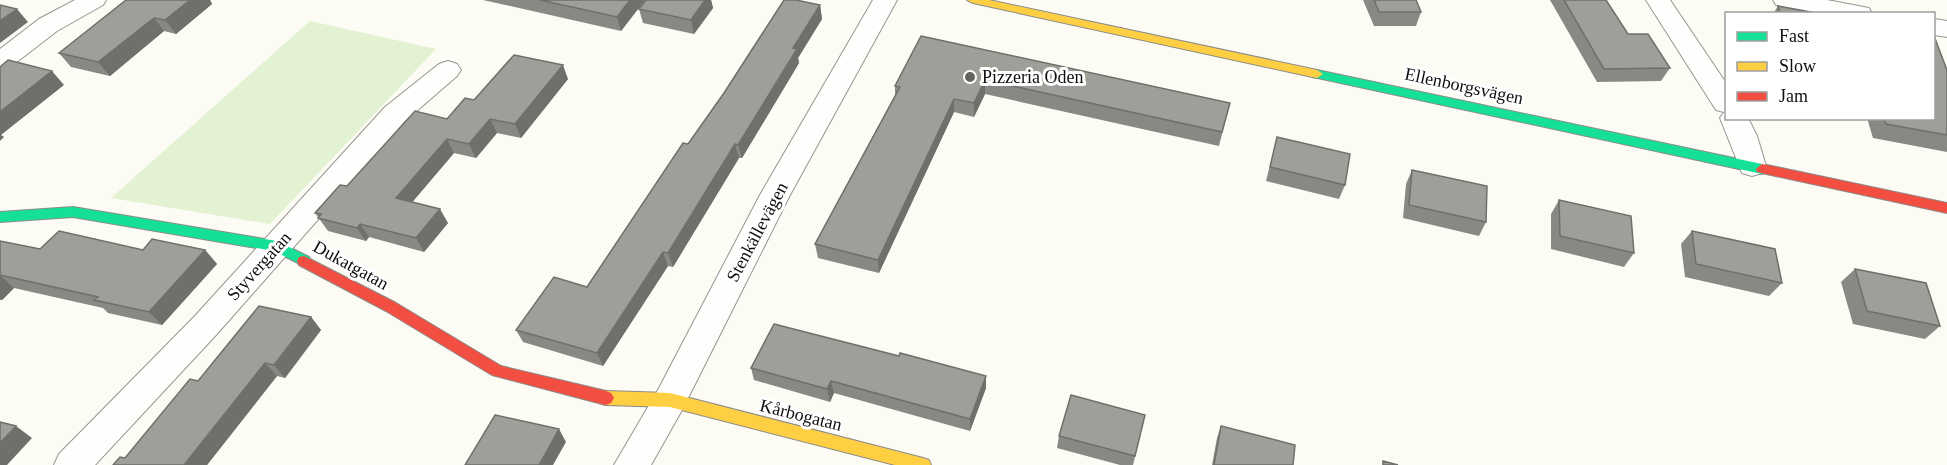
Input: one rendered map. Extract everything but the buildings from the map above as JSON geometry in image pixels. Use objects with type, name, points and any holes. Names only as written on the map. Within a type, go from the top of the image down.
[{"type":"street","points":[[0,62],[48,25],[94,0]]},
{"type":"street","name":"Stenkällevägen","points":[[632,465],[670,400],[775,195],[885,0]]},
{"type":"street","name":"Ellenborgsvägen","points":[[973,0],[1947,208]]},
{"type":"street","points":[[1658,0],[1725,101]]},
{"type":"street","points":[[1785,0],[1849,12]]},
{"type":"street","name":"Styvergatan","points":[[72,465],[205,326],[395,114],[448,70]]},
{"type":"street","points":[[1735,120],[1743,136],[1752,166]]},
{"type":"street","name":"Dukatgatan","points":[[0,217],[73,212],[277,246],[391,307],[497,371],[610,399],[670,400]]},
{"type":"street","name":"Kårbogatan","points":[[670,400],[923,465]]},
{"type":"green space","points":[[310,21],[436,49],[270,224],[111,198]]},
{"type":"traffic: fast","points":[[1317,74],[1762,169]]},
{"type":"traffic: fast","points":[[0,217],[73,212],[277,246],[304,261]]},
{"type":"traffic: slow","points":[[973,0],[1317,74]]},
{"type":"traffic: slow","points":[[606,398],[670,400],[923,465]]},
{"type":"traffic: jam","points":[[1762,169],[1947,208]]},
{"type":"traffic: jam","points":[[304,261],[391,307],[497,371],[606,398]]},
{"type":"place","name":"Pizzeria Oden","points":[[970,77]]}]
